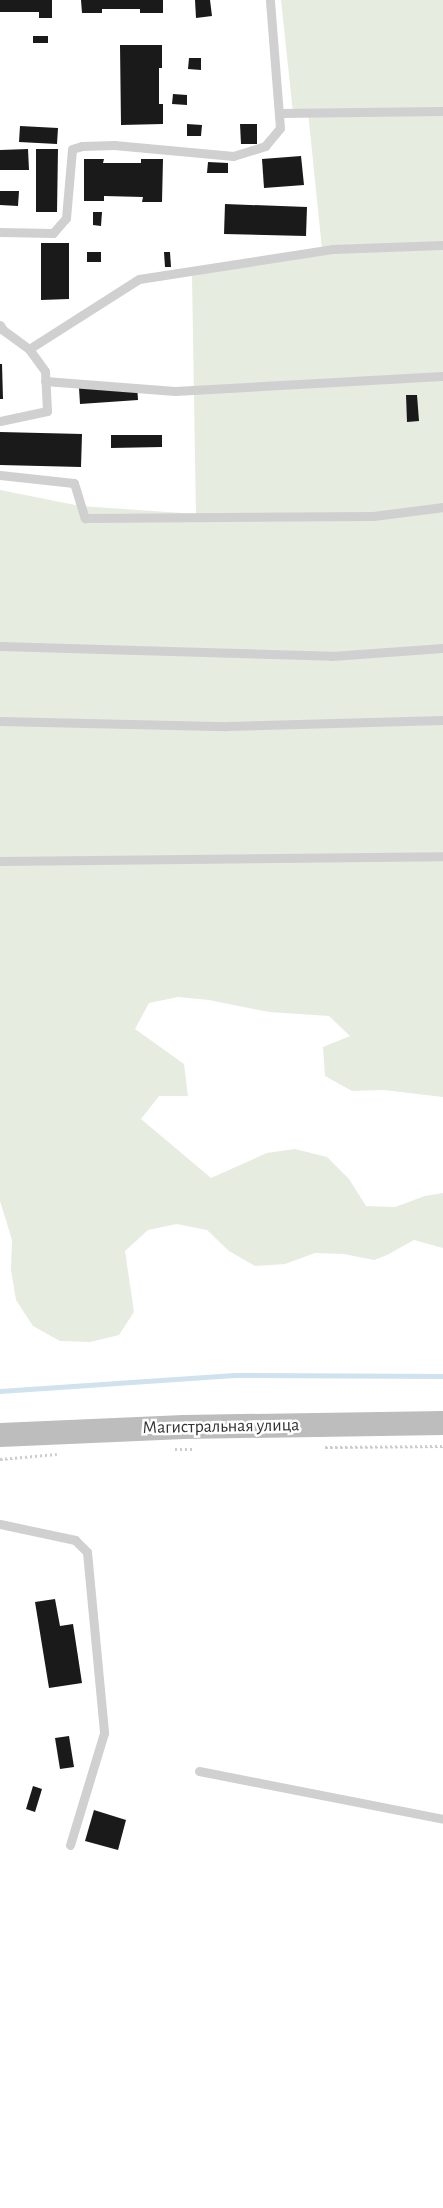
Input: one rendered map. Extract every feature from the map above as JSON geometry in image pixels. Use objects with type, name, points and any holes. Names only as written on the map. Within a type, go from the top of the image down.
[{"type":"main road","name":"Магистральная улица","points":[[0,1435],[184,1427],[443,1423]]},
{"type":"lane","points":[[0,232],[53,233],[66,218],[72,149],[82,146],[114,145],[233,156],[265,146],[280,128],[270,0]]},
{"type":"lane","points":[[279,113],[443,111]]},
{"type":"lane","points":[[29,349],[138,279],[332,249],[443,245]]},
{"type":"lane","points":[[0,324],[2,330],[29,349],[45,371],[47,411],[0,421]]},
{"type":"lane","points":[[45,380],[175,391],[443,376]]},
{"type":"lane","points":[[0,475],[74,483],[85,518],[373,516],[443,507]]},
{"type":"lane","points":[[0,646],[332,656],[443,648]]},
{"type":"lane","points":[[0,721],[227,726],[443,720]]},
{"type":"lane","points":[[0,861],[443,856]]},
{"type":"lane","points":[[0,1524],[76,1540],[86,1552],[104,1733],[70,1845]]},
{"type":"lane","points":[[199,1772],[443,1819]]},
{"type":"path","points":[[321,1447],[443,1446]]},
{"type":"path","points":[[167,1450],[195,1449]]},
{"type":"path","points":[[0,1460],[65,1454]]},
{"type":"shaded area","points":[[281,0],[443,0],[443,1097],[384,1090],[352,1091],[325,1076],[323,1047],[350,1036],[329,1016],[269,1012],[209,1000],[178,997],[149,1003],[135,1029],[184,1064],[188,1096],[159,1096],[141,1119],[211,1178],[267,1153],[295,1149],[327,1157],[349,1179],[366,1206],[395,1207],[425,1196],[443,1193],[443,1248],[414,1240],[374,1260],[344,1254],[315,1253],[285,1264],[255,1266],[229,1251],[207,1230],[177,1224],[148,1230],[125,1251],[134,1312],[119,1335],[90,1342],[60,1341],[33,1326],[16,1300],[11,1270],[12,1240],[0,1201],[0,490],[80,506],[196,514],[192,276],[322,249],[308,112],[293,113]]},
{"type":"building","points":[[0,0],[52,0],[52,18],[39,18],[39,12],[0,12]]},
{"type":"building","points":[[81,0],[163,0],[163,13],[140,13],[140,9],[102,9],[102,13],[82,13]]},
{"type":"building","points":[[195,0],[210,0],[212,16],[196,18]]},
{"type":"building","points":[[33,36],[48,36],[48,43],[33,43]]},
{"type":"building","points":[[120,45],[162,45],[162,68],[159,68],[159,104],[163,104],[163,124],[121,125]]},
{"type":"building","points":[[189,58],[201,58],[201,70],[188,69]]},
{"type":"building","points":[[173,94],[187,95],[187,105],[172,104]]},
{"type":"building","points":[[187,124],[202,125],[201,136],[187,136]]},
{"type":"building","points":[[240,124],[257,124],[257,144],[241,144]]},
{"type":"building","points":[[20,126],[58,128],[57,144],[19,142]]},
{"type":"building","points":[[28,149],[29,170],[0,170],[0,150]]},
{"type":"building","points":[[36,149],[58,149],[57,212],[36,212]]},
{"type":"building","points":[[301,156],[304,185],[264,188],[262,159]]},
{"type":"building","points":[[84,159],[104,159],[103,163],[141,163],[141,159],[163,159],[162,202],[142,202],[143,197],[104,196],[104,201],[84,201]]},
{"type":"building","points":[[208,162],[228,163],[228,173],[207,173]]},
{"type":"building","points":[[0,191],[19,191],[18,206],[0,205]]},
{"type":"building","points":[[225,204],[307,207],[306,236],[224,234]]},
{"type":"building","points":[[93,212],[102,212],[101,226],[93,225]]},
{"type":"building","points":[[41,243],[69,243],[69,299],[41,300]]},
{"type":"building","points":[[87,252],[101,252],[101,262],[87,262]]},
{"type":"building","points":[[164,252],[170,252],[171,267],[165,267]]},
{"type":"building","points":[[0,364],[2,364],[3,399],[0,399]]},
{"type":"building","points":[[137,384],[138,400],[80,404],[79,388]]},
{"type":"building","points":[[406,395],[417,395],[419,421],[407,422]]},
{"type":"building","points":[[0,432],[82,434],[81,467],[0,465]]},
{"type":"building","points":[[111,435],[162,435],[162,447],[111,448]]},
{"type":"building","points":[[55,1599],[60,1626],[73,1624],[82,1683],[49,1688],[35,1602]]},
{"type":"building","points":[[69,1736],[74,1767],[60,1769],[55,1738]]},
{"type":"building","points":[[33,1786],[42,1789],[35,1812],[26,1809]]},
{"type":"building","points":[[94,1810],[126,1820],[118,1850],[85,1841]]},
{"type":"waterway","points":[[0,1391],[234,1375],[443,1376]]}]
